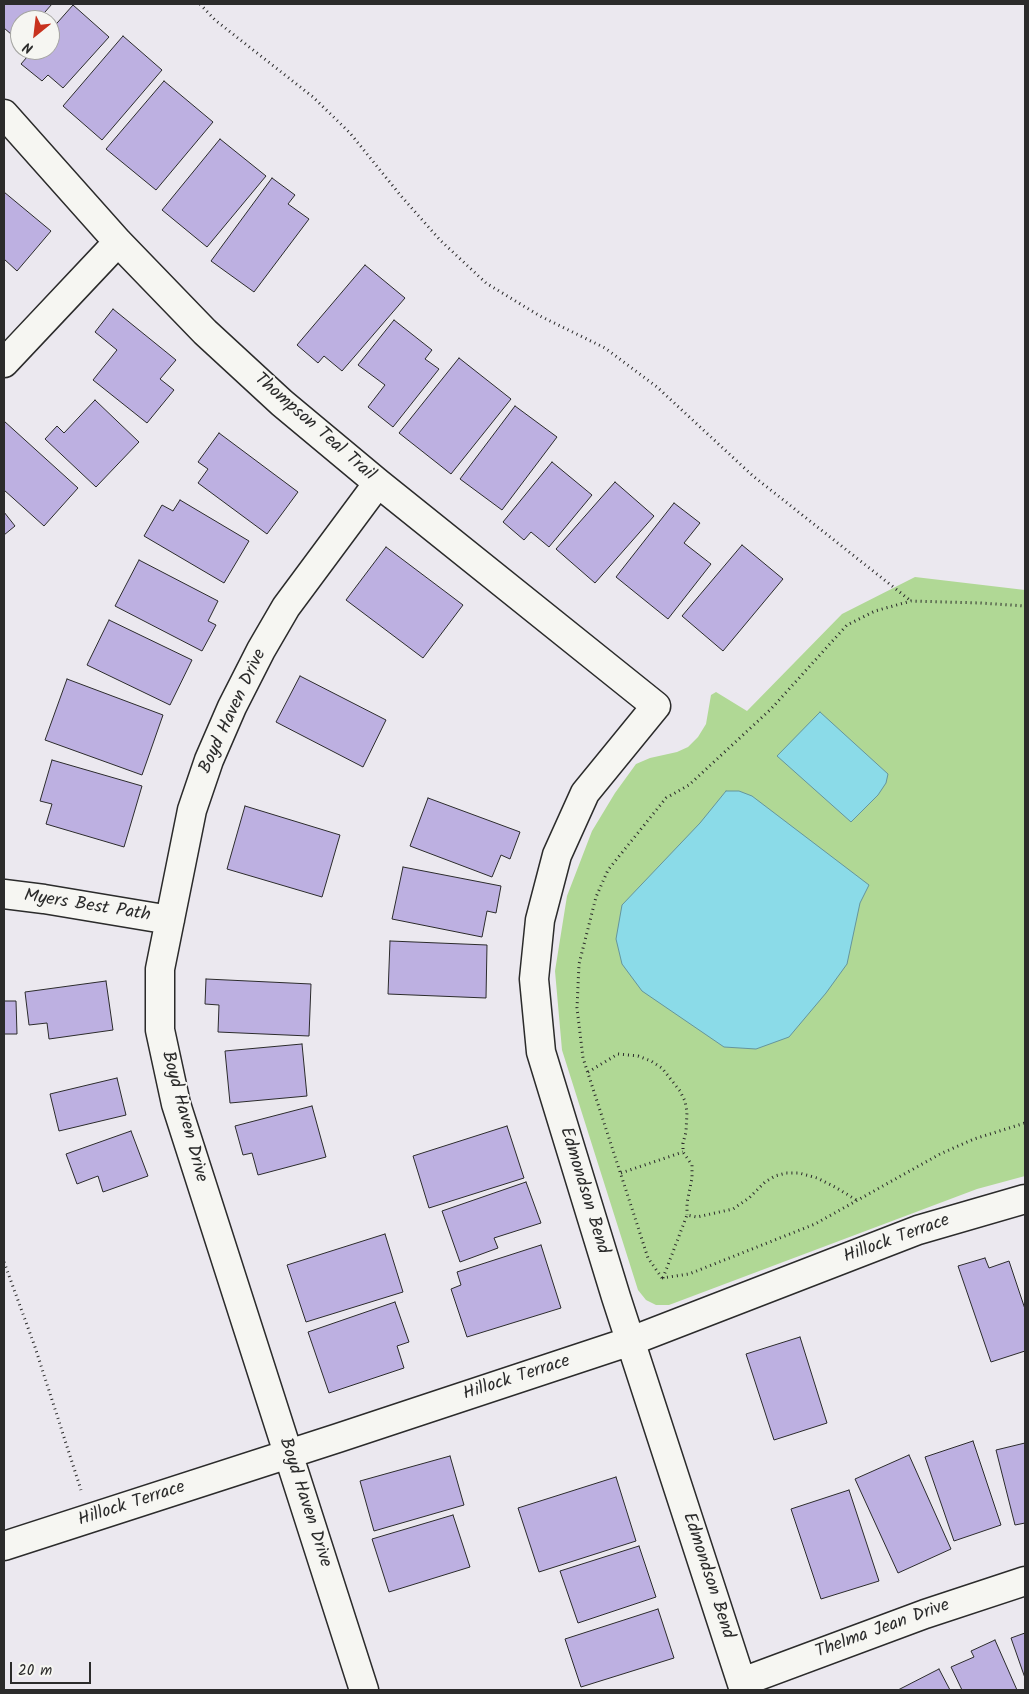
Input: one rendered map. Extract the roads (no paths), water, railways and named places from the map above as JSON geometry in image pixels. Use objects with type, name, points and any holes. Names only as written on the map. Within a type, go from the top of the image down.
[{"type":"street","name":"Thompson Teal Trail","points":[[4,114],[118,242],[205,332],[282,403],[378,483],[656,706]]},
{"type":"street","points":[[4,364],[118,242]]},
{"type":"street","name":"Boyd Haven Drive","points":[[364,1690],[176,1104],[160,1030],[160,969],[192,810],[209,760],[232,707],[261,650],[286,607],[378,483]]},
{"type":"street","name":"Edmondson Bend","points":[[656,706],[584,793],[556,855],[540,920],[534,979],[540,1052],[743,1686]]},
{"type":"street","name":"Myers Best Path","points":[[4,894],[170,920]]},
{"type":"street","name":"Hillock Terrace","points":[[4,1546],[288,1455],[631,1341],[918,1230],[1025,1199]]},
{"type":"street","name":"Thelma Jean Drive","points":[[743,1686],[925,1614],[1025,1581]]},
{"type":"water","points":[[820,712],[888,774],[886,783],[878,795],[851,822],[777,756]]},
{"type":"water","points":[[726,791],[739,791],[752,796],[869,885],[860,903],[847,964],[826,993],[789,1037],[756,1049],[724,1047],[642,991],[622,964],[616,939],[622,905],[700,823]]}]
